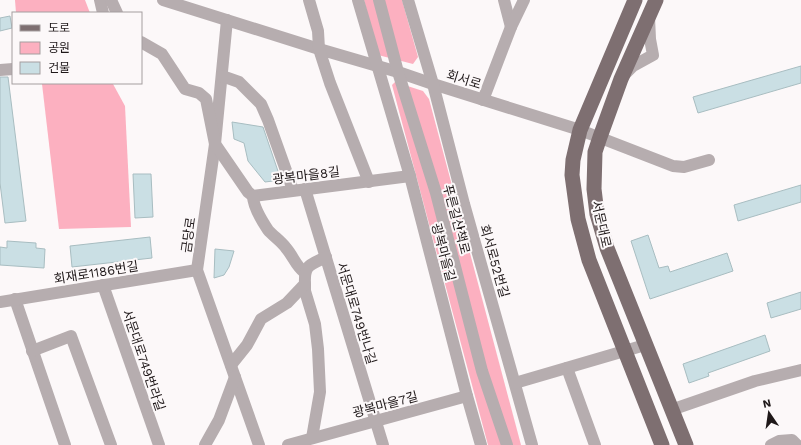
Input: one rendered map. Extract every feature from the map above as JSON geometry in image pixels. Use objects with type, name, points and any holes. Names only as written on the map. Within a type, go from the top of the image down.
[{"type":"main road","name":"서문대로","points":[[635,0],[580,130],[573,160],[572,175],[578,219],[589,260],[662,445]]},
{"type":"main road","name":"서문대로","points":[[656,0],[621,79],[595,152],[594,189],[597,214],[607,248],[686,445]]},
{"type":"street","points":[[100,0],[103,12]]},
{"type":"street","points":[[111,0],[117,12]]},
{"type":"street","name":"회서로","points":[[163,0],[398,72],[580,130],[678,167],[684,167],[709,160]]},
{"type":"street","points":[[309,0],[318,31],[319,49],[330,83],[369,182]]},
{"type":"street","name":"광복마을길","points":[[358,0],[410,176],[481,445]]},
{"type":"street","name":"푸른길산책로","points":[[379,0],[398,72],[436,193],[482,371],[507,445]]},
{"type":"street","name":"회서로52번길","points":[[408,0],[433,84],[464,204],[532,445]]},
{"type":"street","points":[[504,0],[511,27]]},
{"type":"street","points":[[483,100],[511,27],[524,0]]},
{"type":"street","name":"금당로","points":[[227,20],[215,144],[197,270],[259,445]]},
{"type":"street","points":[[142,43],[162,54],[185,89],[199,94],[206,99],[215,144],[250,194],[269,230],[286,248],[304,278],[305,291],[315,324],[319,365],[320,392],[312,438]]},
{"type":"street","points":[[0,70],[12,69]]},
{"type":"street","name":"서문대로749번나길","points":[[222,76],[239,82],[261,104],[299,190],[326,257],[383,445]]},
{"type":"street","name":"광복마을8길","points":[[250,194],[299,190],[410,176]]},
{"type":"street","points":[[231,365],[247,345],[260,319],[287,303],[304,278],[308,266],[326,257]]},
{"type":"street","name":"회재로1186번길","points":[[0,302],[197,270]]},
{"type":"street","name":"서문대로749번라길","points":[[103,285],[159,445]]},
{"type":"street","points":[[15,299],[65,445]]},
{"type":"street","points":[[32,351],[71,336],[112,445]]},
{"type":"street","points":[[515,383],[645,345]]},
{"type":"street","points":[[567,368],[595,445]]},
{"type":"street","points":[[671,410],[755,381],[801,370]]},
{"type":"street","points":[[205,445],[219,420],[235,377]]},
{"type":"street","name":"광복마을7길","points":[[288,445],[467,396]]},
{"type":"street","points":[[771,445],[779,441],[792,440],[797,445]]},
{"type":"green space","points":[[15,0],[85,0],[90,12],[16,12]]},
{"type":"green space","points":[[364,0],[402,0],[418,57],[413,64],[378,55]]},
{"type":"green space","points":[[395,82],[423,91],[429,99],[521,445],[488,445],[392,85]]},
{"type":"green space","points":[[42,84],[113,84],[125,106],[131,227],[59,229]]},
{"type":"building","points":[[10,16],[12,28],[0,31],[0,18]]},
{"type":"building","points":[[801,66],[801,83],[698,113],[693,97]]},
{"type":"building","points":[[0,77],[8,77],[26,221],[5,223],[0,183]]},
{"type":"building","points":[[232,122],[263,127],[281,180],[265,182],[248,161],[244,143],[234,139]]},
{"type":"building","points":[[133,174],[151,174],[153,217],[135,218]]},
{"type":"building","points":[[801,185],[801,202],[738,221],[734,205]]},
{"type":"building","points":[[648,235],[659,268],[668,266],[670,272],[727,253],[733,271],[650,299],[631,241]]},
{"type":"building","points":[[150,237],[152,258],[72,267],[70,246]]},
{"type":"building","points":[[7,241],[36,243],[36,248],[45,249],[44,268],[0,265],[0,247],[7,248]]},
{"type":"building","points":[[215,249],[234,251],[229,267],[224,275],[214,278]]},
{"type":"building","points":[[801,292],[801,309],[771,318],[767,303]]},
{"type":"building","points":[[765,335],[770,351],[708,373],[709,376],[689,383],[683,364]]}]
